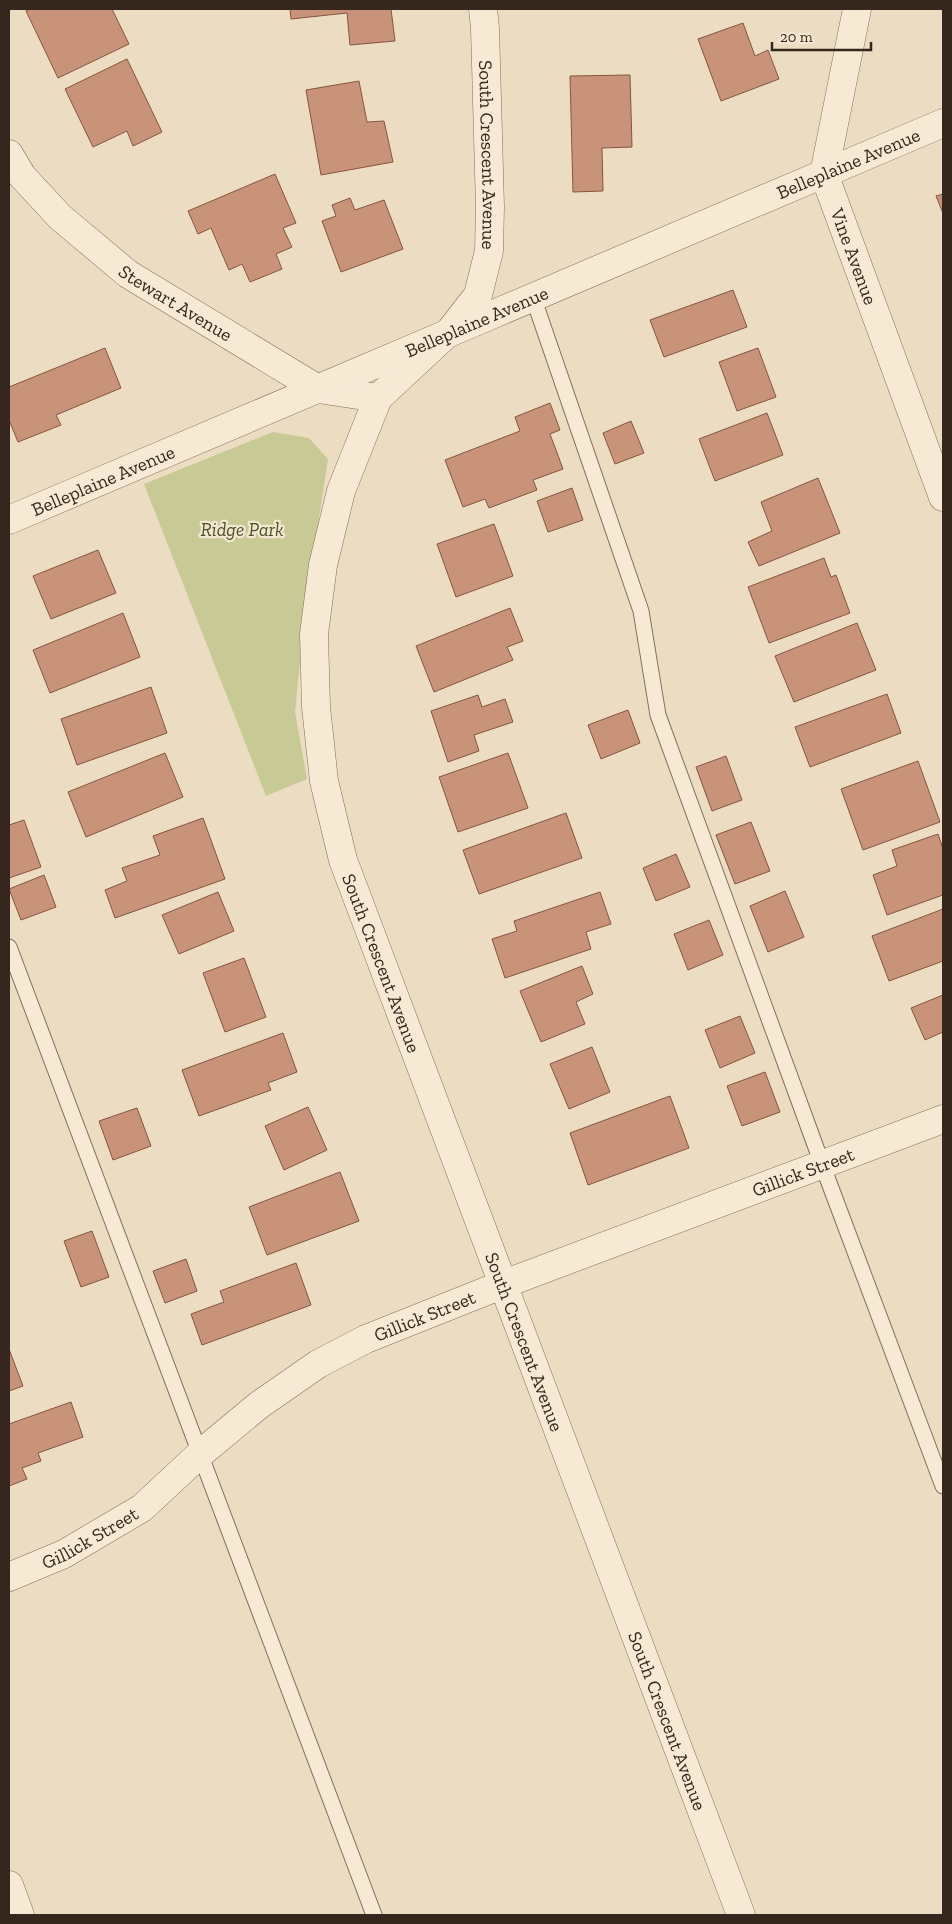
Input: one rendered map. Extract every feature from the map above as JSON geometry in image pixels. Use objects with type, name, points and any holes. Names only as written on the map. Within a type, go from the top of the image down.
[{"type":"street","name":"South Crescent Avenue","points":[[483,9],[490,207],[489,251],[478,295],[450,331],[378,398],[341,491],[323,565],[314,634],[316,707],[324,780],[343,860],[741,1915]]},
{"type":"street","points":[[824,174],[857,9]]},
{"type":"street","name":"Belleplaine Avenue","points":[[9,520],[318,390],[532,296],[943,123]]},
{"type":"street","name":"Stewart Avenue","points":[[9,154],[22,176],[60,217],[128,274],[318,390],[378,398]]},
{"type":"street","name":"Vine Avenue","points":[[824,174],[943,497]]},
{"type":"street","name":"Gillick Street","points":[[9,1577],[64,1554],[142,1508],[200,1454],[259,1405],[318,1364],[366,1339],[504,1284],[943,1119]]},
{"type":"street","points":[[9,1885],[20,1915]]},
{"type":"lane","points":[[532,296],[641,610],[658,716],[822,1164],[943,1486]]},
{"type":"lane","points":[[9,947],[374,1915]]},
{"type":"green space","name":"Ridge Park","points":[[273,432],[309,438],[328,459],[305,609],[295,712],[307,779],[266,796],[144,484]]},
{"type":"building","points":[[30,9],[112,9],[129,44],[58,78],[26,11]]},
{"type":"building","points":[[290,9],[391,9],[395,41],[350,45],[347,13],[291,19]]},
{"type":"building","points":[[743,23],[755,56],[768,50],[779,79],[721,101],[698,39]]},
{"type":"building","points":[[127,59],[162,132],[133,146],[127,131],[93,147],[65,89]]},
{"type":"building","points":[[630,75],[632,147],[602,148],[603,191],[573,192],[570,76]]},
{"type":"building","points":[[359,81],[367,122],[384,121],[393,162],[321,175],[306,90]]},
{"type":"building","points":[[275,174],[296,223],[283,228],[292,247],[276,254],[282,269],[250,282],[242,264],[229,270],[211,228],[198,234],[188,211]]},
{"type":"building","points":[[943,194],[943,213],[936,196]]},
{"type":"building","points":[[350,198],[355,210],[384,200],[403,249],[341,272],[322,221],[336,216],[332,205]]},
{"type":"building","points":[[733,290],[747,327],[664,357],[650,320]]},
{"type":"building","points":[[105,348],[121,388],[56,415],[61,425],[18,442],[9,420],[9,387]]},
{"type":"building","points":[[758,348],[776,397],[737,411],[719,362]]},
{"type":"building","points":[[550,403],[560,430],[550,434],[563,469],[533,480],[537,490],[489,508],[485,499],[463,507],[445,460],[520,431],[515,417]]},
{"type":"building","points":[[767,413],[783,455],[715,481],[699,439]]},
{"type":"building","points":[[631,421],[644,453],[615,464],[603,433]]},
{"type":"building","points":[[818,478],[840,533],[759,566],[748,542],[772,531],[761,502]]},
{"type":"building","points":[[572,488],[583,520],[548,532],[537,501]]},
{"type":"building","points":[[494,524],[513,576],[456,597],[437,544]]},
{"type":"building","points":[[98,550],[116,593],[51,619],[33,576]]},
{"type":"building","points":[[824,558],[831,577],[836,575],[850,613],[769,643],[748,587]]},
{"type":"building","points":[[510,608],[523,641],[507,647],[513,660],[434,692],[416,646]]},
{"type":"building","points":[[123,613],[140,657],[50,693],[33,650]]},
{"type":"building","points":[[857,623],[876,670],[794,702],[775,656]]},
{"type":"building","points":[[151,687],[167,733],[77,765],[61,719]]},
{"type":"building","points":[[887,694],[901,733],[810,767],[795,727]]},
{"type":"building","points":[[478,695],[482,707],[505,699],[513,722],[474,735],[479,751],[448,762],[431,711]]},
{"type":"building","points":[[628,710],[640,743],[601,759],[588,725]]},
{"type":"building","points":[[165,753],[183,797],[86,837],[68,792]]},
{"type":"building","points":[[508,753],[528,808],[458,832],[439,777]]},
{"type":"building","points":[[726,756],[742,800],[712,811],[696,767]]},
{"type":"building","points":[[918,761],[940,822],[863,850],[841,789]]},
{"type":"building","points":[[566,813],[582,858],[479,894],[463,850]]},
{"type":"building","points":[[203,818],[225,879],[115,918],[105,890],[127,881],[122,868],[160,855],[153,836]]},
{"type":"building","points":[[24,820],[41,867],[9,878],[9,825]]},
{"type":"building","points":[[751,822],[770,871],[735,884],[716,835]]},
{"type":"building","points":[[938,834],[943,849],[943,895],[887,915],[873,875],[897,866],[892,850]]},
{"type":"building","points":[[676,854],[690,887],[656,901],[643,868]]},
{"type":"building","points":[[44,875],[56,907],[21,920],[9,889]]},
{"type":"building","points":[[785,891],[804,937],[768,952],[750,906]]},
{"type":"building","points":[[218,892],[234,931],[179,954],[162,915]]},
{"type":"building","points":[[600,892],[611,924],[586,932],[591,949],[505,978],[492,939],[517,931],[514,921]]},
{"type":"building","points":[[943,909],[943,961],[889,981],[872,936]]},
{"type":"building","points":[[709,920],[723,955],[688,970],[674,934]]},
{"type":"building","points":[[244,958],[266,1017],[225,1032],[203,973]]},
{"type":"building","points":[[582,966],[593,994],[576,1002],[585,1024],[541,1042],[520,991]]},
{"type":"building","points":[[943,995],[943,1032],[925,1040],[911,1008]]},
{"type":"building","points":[[740,1016],[755,1053],[720,1068],[705,1030]]},
{"type":"building","points":[[283,1033],[297,1072],[268,1083],[271,1090],[199,1116],[182,1070]]},
{"type":"building","points":[[592,1047],[610,1092],[569,1109],[550,1064]]},
{"type":"building","points":[[765,1072],[780,1112],[742,1126],[727,1086]]},
{"type":"building","points":[[670,1096],[689,1148],[588,1185],[570,1133]]},
{"type":"building","points":[[308,1107],[327,1150],[284,1170],[265,1126]]},
{"type":"building","points":[[137,1108],[151,1146],[113,1160],[99,1121]]},
{"type":"building","points":[[340,1172],[359,1221],[267,1255],[249,1207]]},
{"type":"building","points":[[92,1231],[109,1277],[81,1287],[64,1241]]},
{"type":"building","points":[[186,1259],[197,1291],[165,1303],[153,1271]]},
{"type":"building","points":[[296,1263],[311,1305],[202,1345],[191,1314],[224,1302],[220,1291]]},
{"type":"building","points":[[9,1349],[23,1386],[9,1391]]},
{"type":"building","points":[[71,1402],[83,1437],[38,1453],[41,1461],[22,1468],[27,1479],[9,1486],[9,1424]]}]
